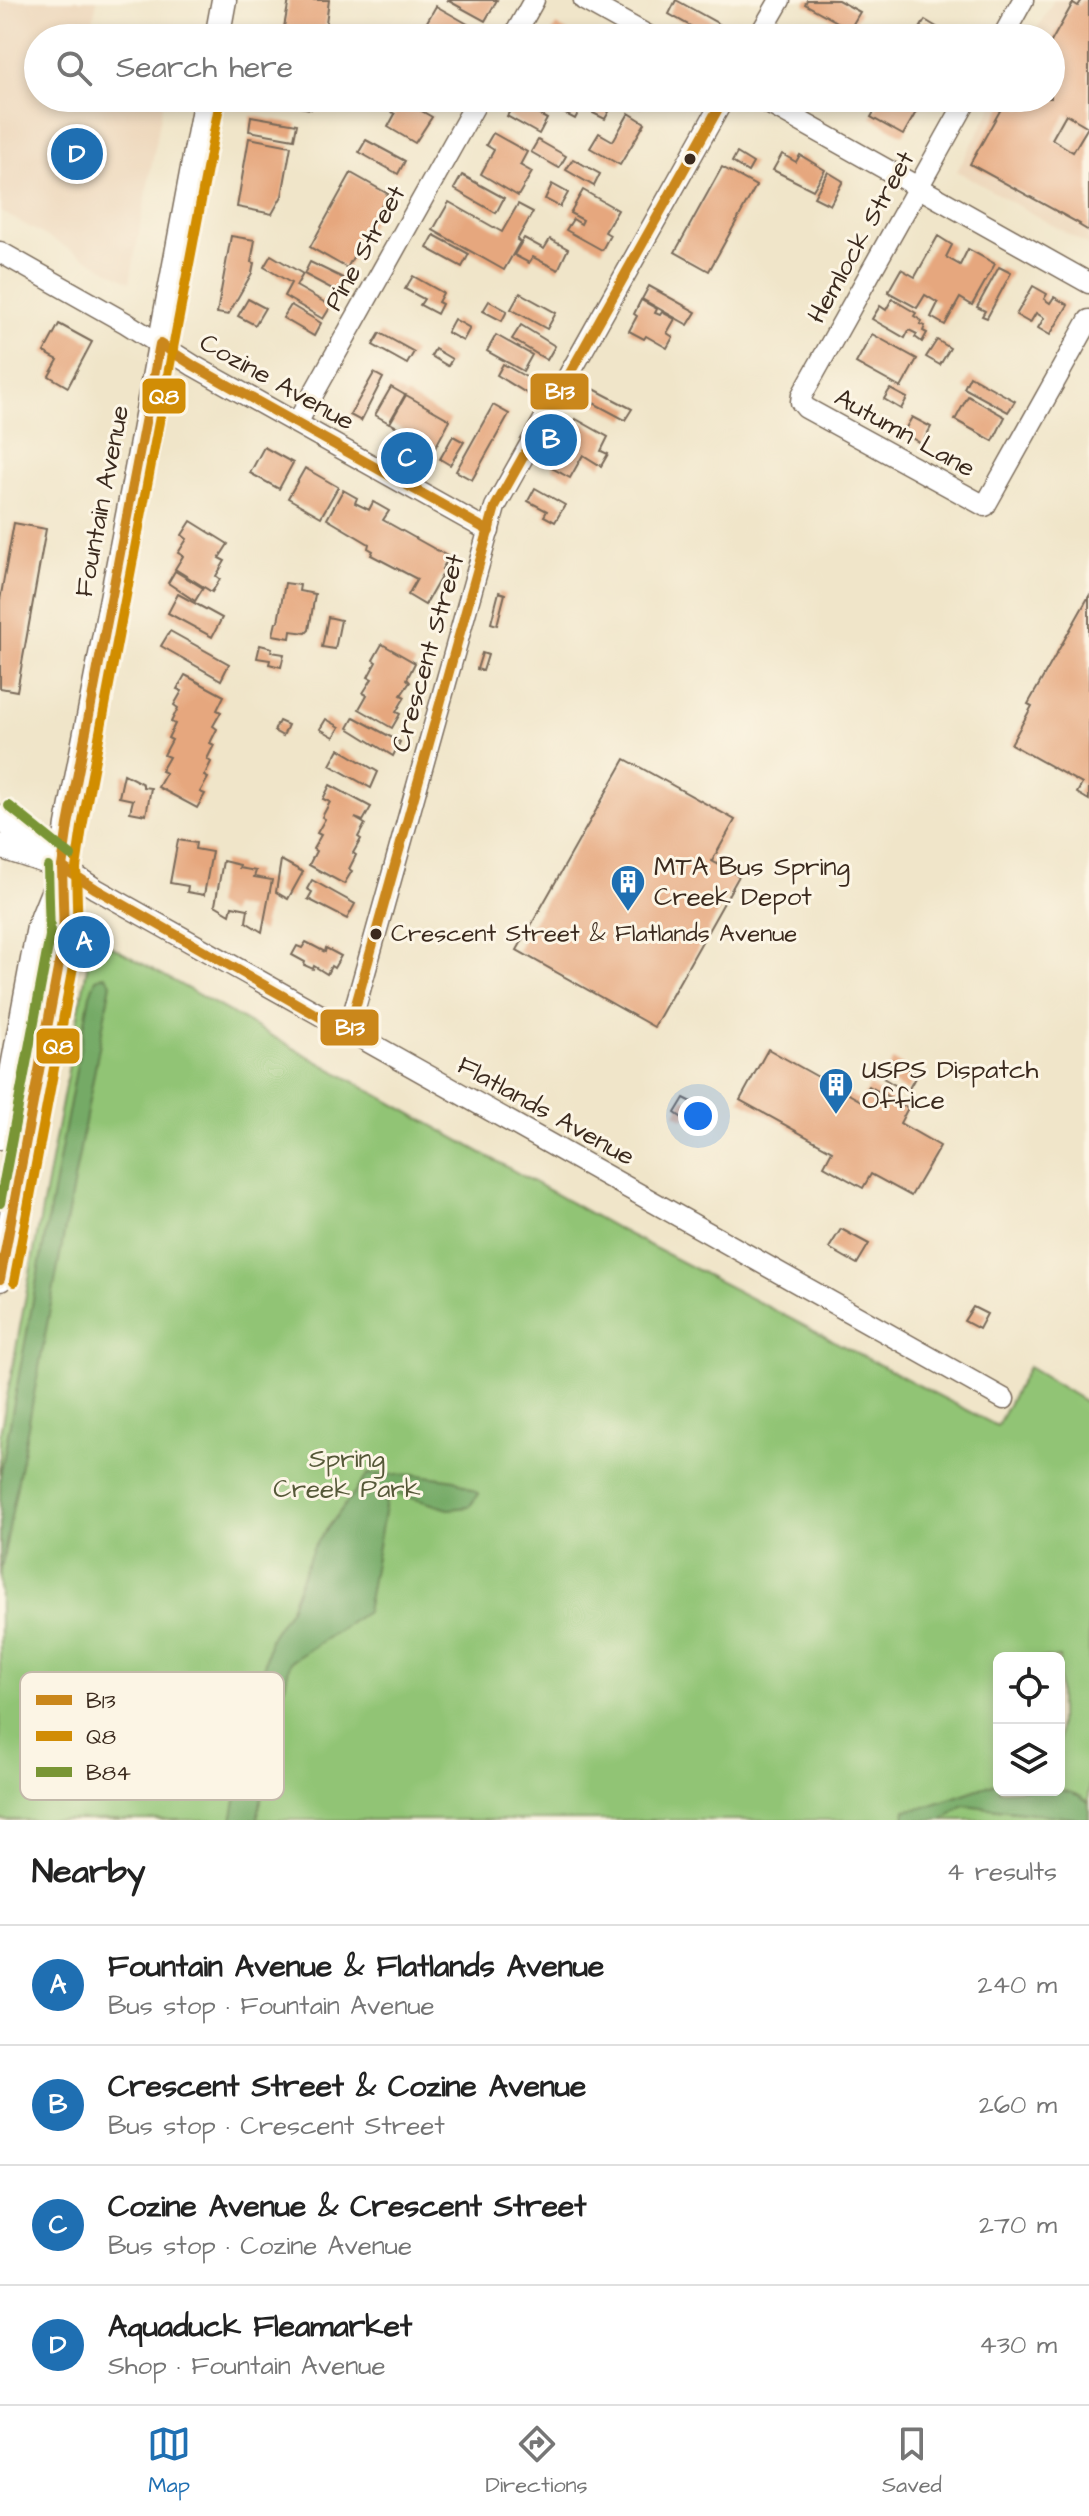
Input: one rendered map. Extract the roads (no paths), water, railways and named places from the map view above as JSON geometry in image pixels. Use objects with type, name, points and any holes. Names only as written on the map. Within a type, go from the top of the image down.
[{"type":"main road","points":[[220,24],[224,0]]},
{"type":"main road","name":"Fountain Avenue","points":[[0,1279],[8,1196],[64,937],[62,867],[68,825],[203,112]]},
{"type":"main road","name":"Flatlands Avenue","points":[[0,817],[62,867]]},
{"type":"main road","name":"Flatlands Avenue","points":[[0,846],[62,867]]},
{"type":"main road","name":"Fountain Avenue","points":[[0,1137],[39,927],[62,867]]},
{"type":"street","points":[[521,24],[534,0]]},
{"type":"street","points":[[584,0],[627,24]]},
{"type":"street","points":[[766,24],[780,0]]},
{"type":"street","points":[[1010,24],[1023,0]]},
{"type":"street","name":"Pine Street","points":[[297,423],[471,112]]},
{"type":"street","name":"Crescent Street","points":[[348,1033],[495,507],[716,112]]},
{"type":"street","points":[[784,112],[1089,283]]},
{"type":"street","name":"Hemlock Street","points":[[801,402],[802,395],[960,112]]},
{"type":"street","name":"Cozine Avenue","points":[[0,252],[489,531]]},
{"type":"street","name":"Autumn Lane","points":[[801,402],[806,408],[985,506],[1089,320]]},
{"type":"street","name":"Flatlands Avenue","points":[[62,867],[348,1033],[1004,1399]]},
{"type":"place","name":"Aquaduck Fleamarket","points":[[77,154]]},
{"type":"place","name":"Crescent Street & Cozine Avenue","points":[[551,440]]},
{"type":"place","name":"Cozine Avenue & Crescent Street","points":[[407,458]]},
{"type":"place","name":"MTA Bus Spring Creek Depot","points":[[628,913]]},
{"type":"place","name":"Crescent Street & Flatlands Avenue","points":[[376,934]]},
{"type":"place","name":"Fountain Avenue & Flatlands Avenue","points":[[84,942]]},
{"type":"place","name":"USPS Dispatch Office","points":[[836,1116]]},
{"type":"park label","name":"Spring Creek Park","points":[[347,1474]]}]
